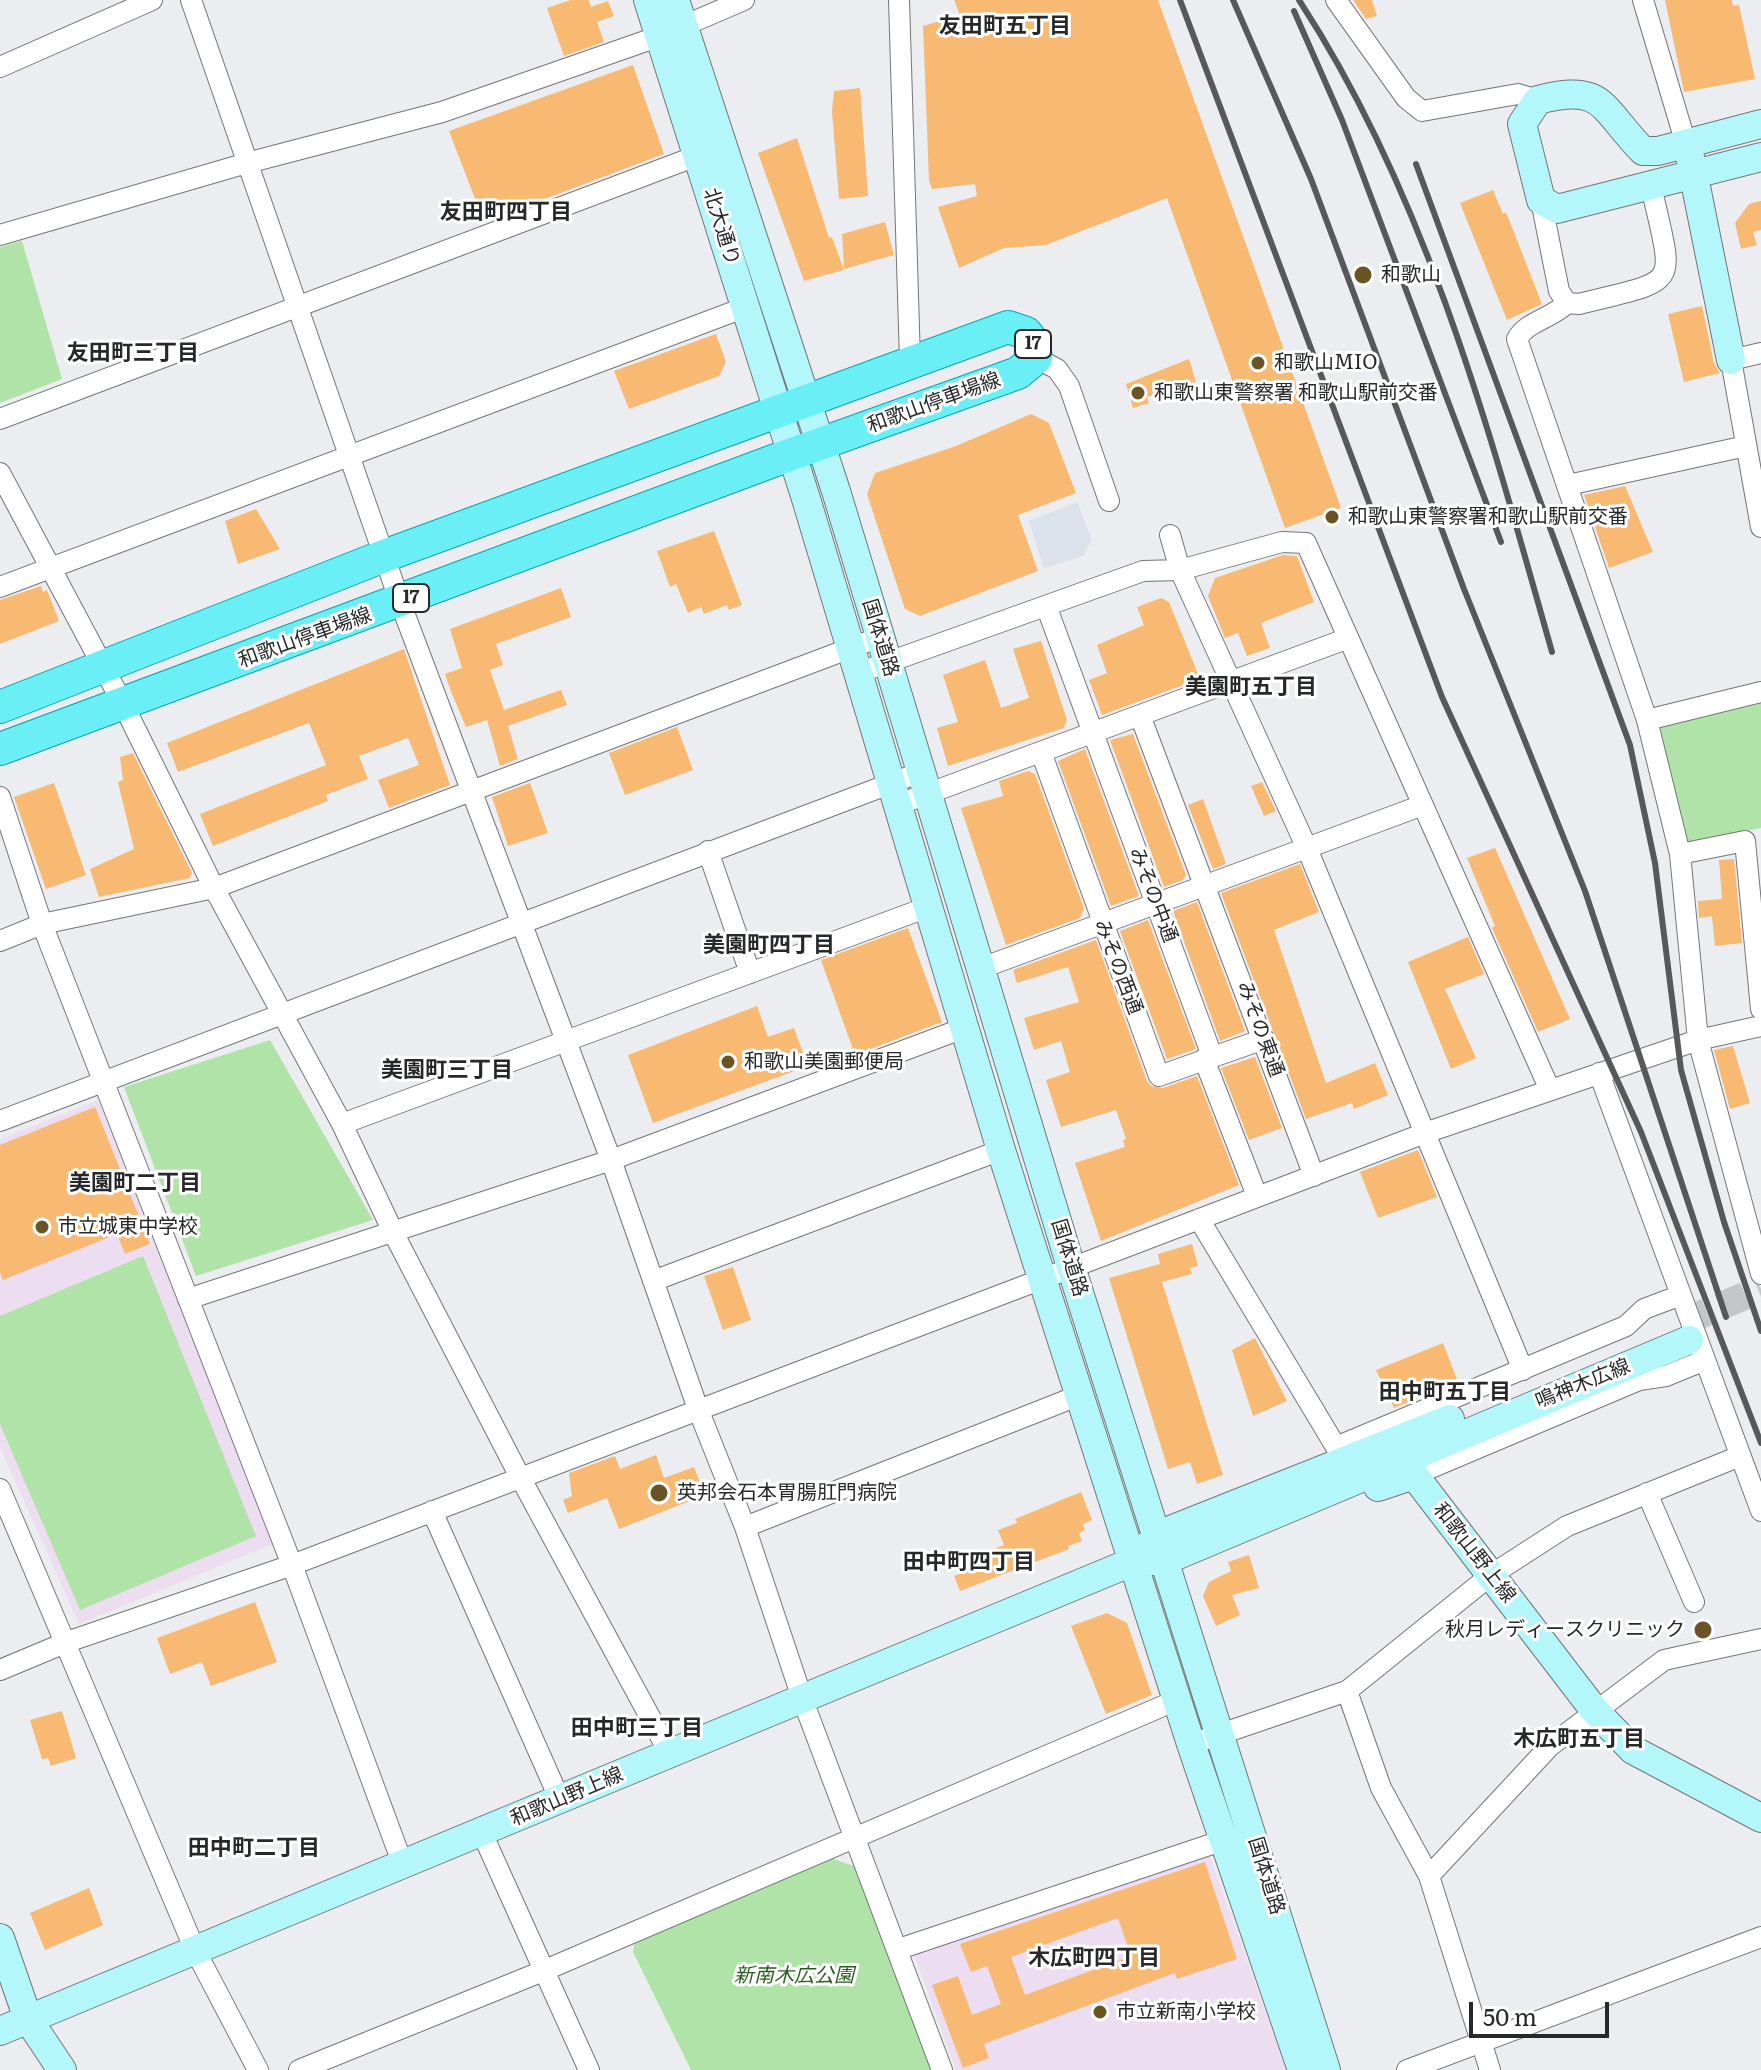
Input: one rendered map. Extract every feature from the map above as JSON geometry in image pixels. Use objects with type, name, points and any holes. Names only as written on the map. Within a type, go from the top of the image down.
[{"type":"main road","name":"17","points":[[0,707],[384,556],[1008,327],[1026,333],[1032,341],[1036,358]]},
{"type":"main road","name":"和歌山停車場線","points":[[0,749],[1018,373],[1036,358]]},
{"type":"street","points":[[0,67],[152,0]]},
{"type":"street","points":[[191,0],[400,602],[611,1160],[698,1409],[745,1527],[802,1698],[857,1837],[942,2070]]},
{"type":"street","name":"北大通り","points":[[648,0],[672,32],[806,449]]},
{"type":"street","name":"北大通り","points":[[672,32],[675,0]]},
{"type":"street","points":[[0,235],[247,163],[442,112],[672,32],[744,0]]},
{"type":"street","points":[[899,0],[910,361]]},
{"type":"street","points":[[1336,0],[1406,98],[1422,111],[1518,94],[1538,100],[1573,91],[1592,95],[1643,151],[1686,144],[1761,124]]},
{"type":"street","points":[[1643,0],[1695,174],[1761,527]]},
{"type":"street","points":[[1538,100],[1522,124],[1559,291],[1567,303]]},
{"type":"street","points":[[0,419],[710,151]]},
{"type":"street","name":"北大通り","points":[[710,151],[746,307],[792,405]]},
{"type":"street","points":[[1541,200],[1557,209],[1761,157]]},
{"type":"street","points":[[1651,186],[1668,263],[1666,275],[1654,285],[1579,304],[1567,303],[1556,314],[1522,330],[1517,339],[1647,720],[1680,854],[1698,1040],[1761,1266]]},
{"type":"street","points":[[0,587],[746,307]]},
{"type":"street","points":[[1731,360],[1761,353]]},
{"type":"street","points":[[1036,358],[1057,369],[1069,386],[1109,501]]},
{"type":"street","points":[[1568,485],[1746,446]]},
{"type":"street","name":"国体道路","points":[[806,449],[884,650],[1071,1267],[1222,1733],[1326,2070]]},
{"type":"street","name":"国体道路","points":[[806,449],[854,661],[1001,1150],[1191,1744],[1302,2070]]},
{"type":"street","points":[[0,473],[123,704],[214,888],[342,1124],[394,1234],[520,1477],[670,1754]]},
{"type":"street","points":[[1170,535],[1180,570],[1306,846],[1523,1370]]},
{"type":"street","points":[[0,941],[42,924],[214,888],[471,791],[884,650],[1047,608],[1143,571],[1180,570],[1282,542],[1306,543],[1346,639],[1550,1090]]},
{"type":"street","name":"みその中通","points":[[1047,608],[1156,901],[1257,1196]]},
{"type":"street","points":[[0,1121],[708,851],[924,783],[1041,752],[1141,718],[1346,639]]},
{"type":"street","points":[[1647,720],[1761,692]]},
{"type":"street","name":"みその東通","points":[[1141,718],[1314,1176]]},
{"type":"street","name":"みその西通","points":[[1041,752],[1159,1076],[1264,1039]]},
{"type":"street","points":[[0,797],[42,924],[292,1565],[403,1865]]},
{"type":"street","points":[[979,969],[1156,901],[1423,805]]},
{"type":"street","points":[[1680,854],[1745,841],[1761,1009]]},
{"type":"street","points":[[708,851],[750,973]]},
{"type":"street","points":[[342,1124],[928,907]]},
{"type":"street","points":[[0,1670],[67,1642],[292,1565],[1425,1133],[1698,1040],[1761,1026]]},
{"type":"street","points":[[188,1299],[394,1234],[611,1160],[964,1028]]},
{"type":"street","points":[[1599,1073],[1689,1330],[1761,1511]]},
{"type":"street","points":[[653,1281],[1001,1150]]},
{"type":"street","points":[[1199,1219],[1341,1464],[1523,1370],[1626,1326],[1644,1309],[1689,1330]]},
{"type":"street","points":[[1414,1475],[1639,1380],[1666,1376],[1689,1330]]},
{"type":"street","name":"鳴神木広線","points":[[1341,1464],[1689,1330]]},
{"type":"street","points":[[745,1527],[1080,1395]]},
{"type":"street","points":[[1191,1744],[1347,1691],[1491,1575],[1567,1526],[1740,1456]]},
{"type":"street","name":"和歌山野上線","points":[[0,2031],[1132,1562],[1341,1464],[1371,1489],[1414,1475],[1595,1711],[1633,1750],[1761,1818]]},
{"type":"street","points":[[0,1489],[195,1950],[258,2070]]},
{"type":"street","points":[[1647,1493],[1694,1602]]},
{"type":"street","points":[[432,1511],[560,1800]]},
{"type":"street","points":[[1429,1876],[1550,1746],[1664,1660],[1761,1639]]},
{"type":"street","points":[[1347,1691],[1381,1788],[1429,1876],[1490,2070]]},
{"type":"street","points":[[299,2070],[543,1971],[1177,1700]]},
{"type":"street","points":[[482,1833],[589,2070]]},
{"type":"street","points":[[899,1949],[1224,1840]]},
{"type":"street","points":[[1407,2070],[1761,1937]]},
{"type":"street","points":[[0,1938],[28,2019],[62,2070]]},
{"type":"shaded area","points":[[1077,502],[1092,540],[1083,556],[1044,568],[1029,521]]},
{"type":"shaded area","points":[[98,1100],[273,1544],[79,1624],[0,1447],[0,1139]]},
{"type":"shaded area","name":"市立新南小学校","points":[[1207,1849],[1286,2070],[956,2070],[914,1954]]},
{"type":"green space","points":[[22,241],[62,379],[0,403],[0,247]]},
{"type":"green space","points":[[1761,702],[1761,828],[1683,844],[1660,727]]},
{"type":"green space","points":[[270,1040],[373,1220],[196,1276],[124,1087]]},
{"type":"green space","points":[[143,1256],[256,1536],[80,1610],[0,1424],[0,1316]]},
{"type":"green space","name":"新南木広公園","points":[[831,1858],[859,1868],[932,2070],[691,2070],[633,1952],[635,1938]]},
{"type":"building","points":[[571,0],[589,0],[591,7],[608,1],[614,16],[597,22],[604,42],[564,56],[547,8]]},
{"type":"building","points":[[954,0],[1158,0],[1341,508],[1285,528],[1167,198],[1046,245],[1004,248],[959,268],[938,207],[977,196],[975,184],[932,189],[929,181],[923,26],[960,15]]},
{"type":"building","points":[[1353,0],[1372,0],[1377,16],[1366,19]]},
{"type":"building","points":[[1665,0],[1732,0],[1733,6],[1739,5],[1755,79],[1684,92]]},
{"type":"building","points":[[633,65],[664,154],[484,222],[449,131]]},
{"type":"building","points":[[860,88],[868,196],[839,199],[832,111],[834,91]]},
{"type":"building","points":[[797,138],[829,238],[832,237],[844,270],[804,281],[758,153]]},
{"type":"building","points":[[1493,190],[1503,214],[1506,212],[1542,304],[1507,320],[1460,203]]},
{"type":"building","points":[[1761,201],[1761,230],[1753,232],[1757,245],[1741,249],[1735,223],[1749,204]]},
{"type":"building","points":[[885,222],[894,255],[844,269],[842,234]]},
{"type":"building","points":[[1702,306],[1714,363],[1720,373],[1684,382],[1668,314]]},
{"type":"building","points":[[716,334],[726,362],[719,376],[629,409],[614,371]]},
{"type":"building","points":[[1189,359],[1196,382],[1147,397],[1149,403],[1133,408],[1126,384]]},
{"type":"building","points":[[1031,414],[1049,423],[1076,493],[1018,515],[1038,571],[920,616],[905,609],[867,494],[875,473],[956,446]]},
{"type":"building","points":[[1625,486],[1653,552],[1609,568],[1584,495]]},
{"type":"building","points":[[256,509],[280,549],[238,564],[225,521]]},
{"type":"building","points":[[714,531],[742,605],[729,610],[727,605],[704,614],[701,607],[688,613],[676,584],[670,587],[657,551]]},
{"type":"building","points":[[1283,555],[1297,556],[1314,602],[1261,623],[1270,648],[1247,656],[1238,633],[1225,638],[1208,596],[1215,578]]},
{"type":"building","points":[[41,586],[43,592],[47,590],[59,621],[0,644],[0,600]]},
{"type":"building","points":[[561,588],[571,617],[496,644],[503,665],[490,670],[504,710],[561,690],[567,705],[508,726],[518,759],[500,766],[487,720],[466,727],[450,689],[445,674],[462,668],[450,629]]},
{"type":"building","points":[[1161,598],[1169,602],[1200,679],[1102,715],[1089,680],[1107,673],[1097,645],[1144,625],[1137,607]]},
{"type":"building","points":[[1041,641],[1067,720],[1064,728],[948,766],[937,728],[958,722],[943,675],[985,660],[1001,708],[1029,698],[1013,649]]},
{"type":"building","points":[[404,649],[450,785],[389,808],[378,780],[419,765],[408,738],[359,756],[368,779],[326,795],[328,801],[213,846],[200,814],[326,765],[309,723],[178,772],[167,743]]},
{"type":"building","points":[[677,727],[693,770],[625,795],[609,753]]},
{"type":"building","points":[[1133,734],[1186,875],[1183,880],[1164,887],[1110,740]]},
{"type":"building","points":[[1085,749],[1139,896],[1111,906],[1058,761]]},
{"type":"building","points":[[133,753],[192,873],[190,878],[99,897],[90,869],[134,849],[118,782],[123,780],[120,757]]},
{"type":"building","points":[[1028,771],[1035,774],[1084,908],[1080,918],[1006,945],[961,808],[1003,796],[999,781]]},
{"type":"building","points":[[1262,782],[1276,811],[1264,816],[1251,786]]},
{"type":"building","points":[[54,783],[86,875],[46,889],[14,797]]},
{"type":"building","points":[[530,783],[548,833],[508,846],[492,797]]},
{"type":"building","points":[[1203,799],[1226,864],[1213,869],[1188,805]]},
{"type":"building","points":[[1495,848],[1570,1019],[1538,1032],[1492,928],[1495,926],[1467,858]]},
{"type":"building","points":[[1734,859],[1742,943],[1715,946],[1712,916],[1699,918],[1698,901],[1722,899],[1719,860]]},
{"type":"building","points":[[1300,864],[1319,912],[1274,930],[1326,1083],[1375,1063],[1388,1095],[1354,1109],[1352,1103],[1306,1119],[1221,893]]},
{"type":"building","points":[[1197,902],[1245,1031],[1220,1041],[1173,911]]},
{"type":"building","points":[[1148,920],[1196,1049],[1167,1059],[1120,931]]},
{"type":"building","points":[[908,928],[942,1022],[855,1055],[821,960]]},
{"type":"building","points":[[1468,937],[1484,974],[1445,989],[1476,1058],[1451,1069],[1408,962]]},
{"type":"building","points":[[1096,940],[1147,1081],[1151,1086],[1163,1088],[1197,1076],[1239,1185],[1101,1241],[1075,1163],[1125,1147],[1123,1140],[1126,1139],[1116,1110],[1061,1127],[1046,1080],[1070,1072],[1061,1041],[1034,1050],[1024,1018],[1079,1002],[1068,967],[1017,983],[1013,970]]},
{"type":"building","points":[[757,1006],[768,1037],[794,1028],[808,1066],[653,1123],[628,1055]]},
{"type":"building","points":[[1733,1046],[1750,1103],[1730,1109],[1714,1050]]},
{"type":"building","points":[[1255,1057],[1282,1128],[1249,1140],[1221,1068]]},
{"type":"building","points":[[95,1107],[150,1244],[125,1254],[117,1234],[3,1280],[0,1272],[0,1145]]},
{"type":"building","points":[[1418,1150],[1437,1197],[1378,1218],[1360,1172]]},
{"type":"building","points":[[1192,1244],[1198,1266],[1190,1268],[1192,1274],[1162,1282],[1223,1475],[1197,1484],[1190,1462],[1168,1469],[1109,1278],[1160,1264],[1158,1254]]},
{"type":"building","points":[[733,1267],[751,1320],[723,1330],[704,1276]]},
{"type":"building","points":[[1255,1338],[1287,1401],[1253,1416],[1232,1350]]},
{"type":"building","points":[[1443,1343],[1458,1382],[1394,1408],[1376,1370]]},
{"type":"building","points":[[656,1455],[664,1478],[694,1467],[705,1495],[619,1529],[607,1498],[568,1513],[563,1500],[572,1496],[569,1473],[615,1456],[620,1469]]},
{"type":"building","points":[[1081,1492],[1092,1520],[1083,1524],[1085,1530],[1079,1533],[1082,1541],[1068,1546],[1069,1549],[960,1591],[954,1576],[986,1564],[982,1554],[1004,1545],[998,1530],[1017,1523],[1015,1519]]},
{"type":"building","points":[[1249,1555],[1259,1588],[1232,1595],[1240,1615],[1216,1626],[1203,1596],[1209,1582],[1231,1571],[1228,1562]]},
{"type":"building","points":[[255,1602],[277,1662],[211,1686],[202,1662],[170,1674],[157,1638]]},
{"type":"building","points":[[1107,1613],[1127,1623],[1152,1695],[1106,1714],[1071,1626]]},
{"type":"building","points":[[62,1711],[76,1758],[51,1766],[48,1758],[42,1759],[30,1720]]},
{"type":"building","points":[[1205,1862],[1237,1959],[1177,1979],[1175,1973],[984,2044],[989,2058],[963,2068],[932,1985],[958,1976],[972,2015],[1001,2004],[987,1966],[971,1972],[960,1944]],"holes":[[[1118,1918],[1131,1956],[1025,1995],[1011,1957]]]},
{"type":"building","points":[[89,1888],[103,1925],[45,1950],[30,1913]]},
{"type":"tunnel","points":[[1681,1323],[1761,1289]]},
{"type":"railway","points":[[1180,0],[1442,697],[1641,1132],[1761,1443]]},
{"type":"railway","points":[[1233,0],[1311,179],[1464,589],[1585,891],[1726,1317]]},
{"type":"railway","points":[[1299,0],[1344,75],[1384,153],[1419,234],[1478,399],[1552,652]]},
{"type":"railway","points":[[1294,11],[1342,120],[1501,542]]},
{"type":"railway","points":[[1416,164],[1630,745],[1655,863],[1681,1070],[1724,1222],[1761,1331]]},
{"type":"place","name":"和歌山","points":[[1363,275]]},
{"type":"place","name":"和歌山MIO","points":[[1258,363]]},
{"type":"place","name":"和歌山東警察署 和歌山駅前交番","points":[[1138,393]]},
{"type":"place","name":"和歌山東警察署和歌山駅前交番","points":[[1332,517]]},
{"type":"place","name":"和歌山美園郵便局","points":[[728,1062]]},
{"type":"place","name":"市立城東中学校","points":[[42,1227]]},
{"type":"place","name":"英邦会石本胃腸肛門病院","points":[[659,1493]]},
{"type":"place","name":"秋月レディースクリニック","points":[[1703,1630]]},
{"type":"place","name":"市立新南小学校","points":[[1100,2012]]},
{"type":"district","name":"友田町五丁目","points":[[1005,27]]},
{"type":"district","name":"友田町四丁目","points":[[506,213]]},
{"type":"district","name":"友田町三丁目","points":[[133,354]]},
{"type":"district","name":"美園町五丁目","points":[[1251,688]]},
{"type":"district","name":"美園町四丁目","points":[[769,946]]},
{"type":"district","name":"美園町三丁目","points":[[447,1071]]},
{"type":"district","name":"美園町二丁目","points":[[135,1184]]},
{"type":"district","name":"田中町五丁目","points":[[1445,1393]]},
{"type":"district","name":"田中町四丁目","points":[[969,1563]]},
{"type":"district","name":"田中町三丁目","points":[[637,1729]]},
{"type":"district","name":"木広町五丁目","points":[[1579,1740]]},
{"type":"district","name":"田中町二丁目","points":[[254,1849]]},
{"type":"district","name":"木広町四丁目","points":[[1094,1959]]}]
